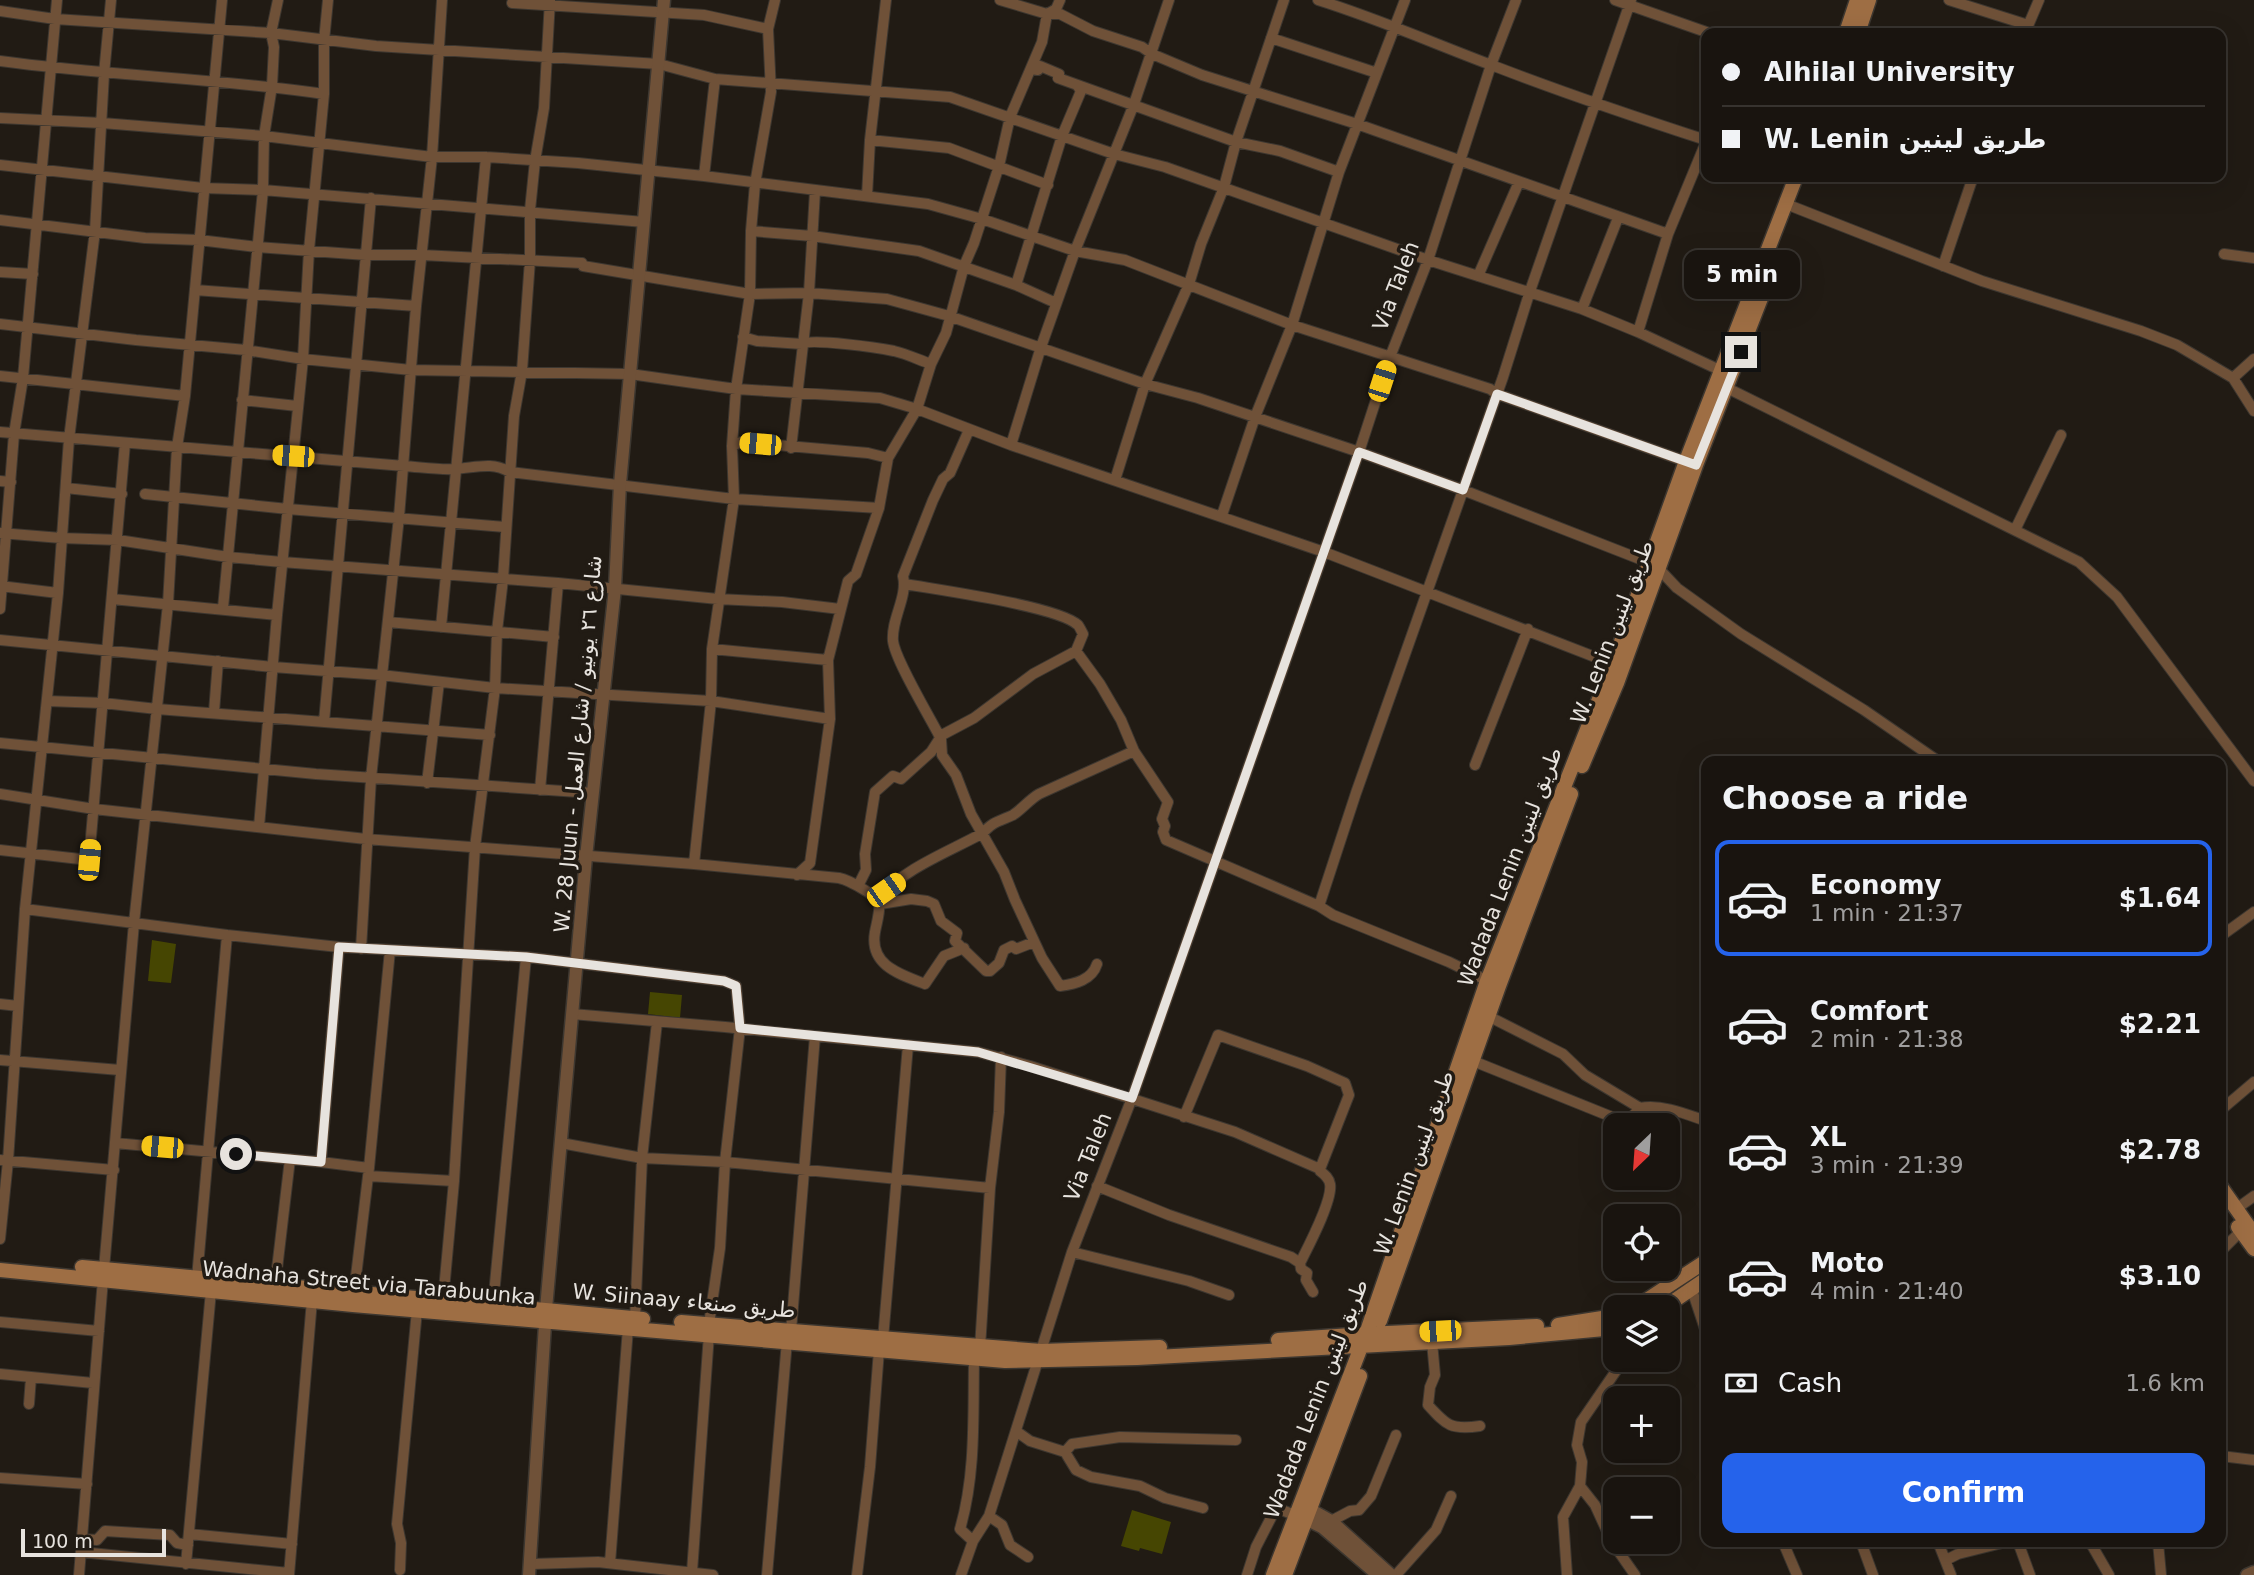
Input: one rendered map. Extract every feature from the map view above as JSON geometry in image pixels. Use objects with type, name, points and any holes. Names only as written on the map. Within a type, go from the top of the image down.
[{"type":"main road","points":[[1848,28],[1857,0]]},
{"type":"main road","points":[[1860,28],[1869,0]]},
{"type":"main road","name":"Wadada Lenin طريق لينين","points":[[1369,1339],[1493,983],[1613,664],[1655,566],[1691,463],[1790,206],[1795,182]]},
{"type":"main road","points":[[1790,206],[1803,182]]},
{"type":"main road","name":"W. Lenin طريق لينين","points":[[1409,1222],[1473,1061],[1488,1016],[1493,983],[1655,566]]},
{"type":"main road","points":[[2226,1194],[2236,1209],[2254,1250]]},
{"type":"main road","points":[[2226,1210],[2247,1233]]},
{"type":"main road","name":"W. Siinaay طريق صنعاء","points":[[0,1261],[103,1274],[197,1278],[493,1305],[546,1315],[977,1353],[1039,1356],[1369,1339]]},
{"type":"main road","points":[[1654,1295],[1701,1264]]},
{"type":"main road","name":"Wadnaha Street via Tarabuunka","points":[[0,1270],[103,1274],[211,1291],[417,1310],[546,1315]]},
{"type":"main road","points":[[1680,1298],[1701,1283]]},
{"type":"main road","points":[[1369,1339],[1570,1324],[1603,1318]]},
{"type":"main road","points":[[1369,1339],[1432,1342],[1603,1329]]},
{"type":"main road","points":[[1285,1575],[1302,1511],[1369,1339]]},
{"type":"main road","name":"Wadada Lenin طريق لينين","points":[[1273,1575],[1302,1511]]},
{"type":"street","points":[[0,609],[5,481],[23,378],[57,0]]},
{"type":"street","points":[[0,1239],[25,909],[58,593],[69,439],[80,334],[95,231],[111,0]]},
{"type":"street","points":[[79,1575],[93,1383],[114,1170],[120,1070],[168,604],[177,447],[185,396],[222,0]]},
{"type":"street","points":[[223,608],[263,190],[264,136],[272,86],[274,47],[271,33],[278,0]]},
{"type":"street","points":[[259,827],[303,359],[309,250],[324,94],[324,41],[328,0]]},
{"type":"street","points":[[361,948],[370,778],[404,466],[416,306],[432,157],[442,0]]},
{"type":"street","points":[[694,864],[711,701],[712,649],[734,499],[732,446],[736,389],[750,294],[755,184],[771,82],[768,29],[775,0]]},
{"type":"street","points":[[867,196],[870,140],[886,0]]},
{"type":"street","points":[[1000,0],[1047,14],[1060,14],[1093,32],[1142,47],[1152,54],[1202,75],[1357,124],[1668,234]]},
{"type":"street","points":[[1047,14],[1056,9],[1060,0]]},
{"type":"street","points":[[1011,446],[1056,303],[1134,104],[1170,0]]},
{"type":"street","points":[[1115,480],[1146,384],[1189,284],[1224,187],[1236,142],[1284,0]]},
{"type":"street","points":[[1318,0],[1394,25],[1596,104],[1701,139]]},
{"type":"street","points":[[1222,515],[1255,417],[1292,325],[1339,172],[1405,0]]},
{"type":"street","name":"Via Taleh","points":[[961,1575],[973,1541],[989,1516],[1072,1252],[1132,1098],[1390,357],[1428,260],[1491,65],[1516,0]]},
{"type":"street","points":[[1615,0],[1630,3],[1701,30]]},
{"type":"street","points":[[1949,0],[2023,28]]},
{"type":"street","points":[[2026,28],[2039,0]]},
{"type":"street","points":[[512,3],[664,6],[768,29]]},
{"type":"street","points":[[443,1301],[470,955],[475,846],[495,688],[514,416],[522,371],[530,260],[530,211],[544,108],[550,3]]},
{"type":"street","points":[[1319,906],[1630,3]]},
{"type":"street","name":"W. 28 Juun - شارع ٢٦ يونيو / شارع العمل","points":[[530,1569],[546,1315],[586,857],[615,588],[620,484],[664,6]]},
{"type":"street","points":[[0,11],[55,19],[271,33],[324,41],[659,64],[715,79],[950,97],[1114,154],[1165,167],[1224,187],[1428,260],[1530,291],[1638,332],[2079,562],[2117,597],[2254,781]]},
{"type":"street","points":[[797,875],[810,863],[830,719],[828,660],[848,581],[856,575],[879,508],[888,458],[917,409],[931,364],[946,333],[964,266],[999,166],[1010,117],[1042,42],[1047,14]]},
{"type":"street","points":[[1271,38],[1377,73]]},
{"type":"street","points":[[0,61],[104,74],[272,86],[324,94]]},
{"type":"street","points":[[1031,69],[1038,70],[1040,66],[1059,74],[1058,78],[1236,142],[1280,151],[1339,172]]},
{"type":"street","points":[[704,176],[715,79]]},
{"type":"street","points":[[1016,285],[1062,136],[1081,91],[1077,85]]},
{"type":"street","points":[[0,118],[264,136],[432,157],[486,157],[649,170],[928,204],[982,219],[1075,251],[1125,260],[1292,325],[1490,388],[1497,394],[1691,463]]},
{"type":"street","points":[[870,140],[948,148],[1048,185]]},
{"type":"street","points":[[1638,332],[1668,234],[1701,153]]},
{"type":"street","points":[[441,627],[486,157]]},
{"type":"street","points":[[0,165],[203,188],[371,198],[644,222]]},
{"type":"street","points":[[1478,276],[1519,182]]},
{"type":"street","points":[[1943,266],[1971,182]]},
{"type":"street","points":[[791,448],[809,293],[815,191]]},
{"type":"street","points":[[324,722],[371,198]]},
{"type":"street","points":[[1790,206],[1982,281],[2141,331],[2196,354],[2233,378],[2254,411]]},
{"type":"street","points":[[1582,309],[1618,218]]},
{"type":"street","points":[[0,220],[145,238],[199,240],[366,255],[582,262],[583,267],[750,294],[809,293],[887,299],[949,316],[1146,384],[1359,452],[1655,566],[1676,588],[1741,634],[1864,710],[1931,756]]},
{"type":"street","points":[[751,231],[812,236],[919,251],[1016,285],[1056,303]]},
{"type":"street","points":[[2224,254],[2254,258]]},
{"type":"street","points":[[0,272],[33,274]]},
{"type":"street","points":[[195,290],[416,306]]},
{"type":"street","points":[[0,324],[411,370],[631,374],[736,389],[880,398],[917,409],[1011,446],[1222,515],[1324,552],[1613,664]]},
{"type":"street","points":[[743,337],[757,341],[845,344],[896,352],[931,364]]},
{"type":"street","points":[[2233,378],[2254,359]]},
{"type":"street","points":[[0,376],[185,396]]},
{"type":"street","points":[[242,400],[298,406]]},
{"type":"street","points":[[969,430],[950,473],[943,479],[933,500],[903,576],[905,584],[894,624],[893,643],[941,739],[943,755],[956,775],[971,814],[1004,872],[1034,942],[1060,986],[1083,981],[1094,973],[1097,964]]},
{"type":"street","points":[[0,432],[404,466],[456,469],[475,465],[500,467],[510,472],[734,499],[879,508]]},
{"type":"street","points":[[2015,530],[2061,435]]},
{"type":"street","points":[[732,446],[741,442],[868,453],[888,458]]},
{"type":"street","points":[[0,850],[89,860],[125,443]]},
{"type":"street","points":[[66,488],[122,494]]},
{"type":"street","points":[[145,494],[505,527]]},
{"type":"street","points":[[3,533],[118,540],[228,557],[337,567],[558,583],[840,609]]},
{"type":"street","points":[[540,790],[558,583]]},
{"type":"street","points":[[858,886],[866,870],[865,854],[875,792],[894,776],[901,779],[942,736],[974,718],[1032,674],[1076,651],[1083,634],[1078,625],[1057,615],[905,584]]},
{"type":"street","points":[[1,586],[58,593]]},
{"type":"street","points":[[112,599],[277,615]]},
{"type":"street","points":[[388,622],[554,637]]},
{"type":"street","points":[[1475,765],[1528,629]]},
{"type":"street","points":[[0,640],[495,688],[711,701],[830,719]]},
{"type":"street","points":[[712,649],[828,660]]},
{"type":"street","points":[[1076,651],[1089,666],[1121,720],[1134,751],[1168,802],[1162,819],[1166,840],[1493,983]]},
{"type":"street","points":[[214,712],[218,661]]},
{"type":"street","points":[[427,783],[439,682]]},
{"type":"street","points":[[47,701],[103,703],[490,736]]},
{"type":"street","points":[[0,743],[152,760],[427,783],[593,793]]},
{"type":"street","points":[[964,948],[944,956],[925,984],[884,965],[876,956],[874,937],[880,901],[886,890],[940,855],[1016,813],[1026,802],[1039,794],[1134,751]]},
{"type":"street","points":[[0,794],[94,809],[366,839],[839,878],[858,886],[880,901],[911,899],[934,904],[941,921],[957,933],[955,941],[980,967],[990,971],[999,963],[1004,950],[1034,942]]},
{"type":"street","points":[[25,909],[339,947],[577,962],[728,982],[736,986],[740,1028],[725,1162],[720,1248],[709,1329],[692,1572]]},
{"type":"street","points":[[2226,932],[2254,912]]},
{"type":"street","points":[[197,1278],[227,935]]},
{"type":"street","points":[[321,1162],[339,947]]},
{"type":"street","points":[[354,1293],[369,1172],[390,950]]},
{"type":"street","points":[[493,1305],[526,957]]},
{"type":"street","points":[[0,1004],[18,1006]]},
{"type":"street","points":[[572,1014],[978,1052],[1235,1132],[1320,1169],[1327,1176],[1331,1186],[1318,1225],[1300,1263],[1301,1269],[1307,1273],[1306,1280],[1313,1292]]},
{"type":"street","points":[[1488,1016],[1563,1054],[1585,1075],[1640,1108]]},
{"type":"street","points":[[610,1563],[642,1158],[657,1022]]},
{"type":"street","points":[[1184,1117],[1219,1035],[1307,1066],[1345,1083],[1349,1095],[1320,1169]]},
{"type":"street","points":[[767,1575],[815,1036]]},
{"type":"street","points":[[857,1575],[870,1467],[908,1045]]},
{"type":"street","points":[[973,1541],[960,1529],[972,1451],[977,1353],[999,1112],[1001,1057]]},
{"type":"street","points":[[0,1060],[120,1070]]},
{"type":"street","points":[[1473,1061],[1612,1117],[1629,1120],[1640,1108],[1649,1106],[1701,1117]]},
{"type":"street","points":[[2226,1106],[2254,1082]]},
{"type":"street","points":[[116,1143],[321,1162],[369,1172],[454,1181]]},
{"type":"street","points":[[561,1143],[642,1158],[725,1162],[990,1188]]},
{"type":"street","points":[[275,1286],[290,1159]]},
{"type":"street","points":[[4,1161],[114,1170]]},
{"type":"street","points":[[1097,1186],[1169,1215],[1277,1252],[1300,1263]]},
{"type":"street","points":[[2236,1209],[2254,1196]]},
{"type":"street","points":[[2226,1248],[2247,1233]]},
{"type":"street","points":[[1072,1252],[1189,1281],[1229,1295]]},
{"type":"street","points":[[1692,1290],[1701,1317]]},
{"type":"street","points":[[186,1564],[211,1291]]},
{"type":"street","points":[[81,1552],[289,1574],[312,1300]]},
{"type":"street","points":[[400,1570],[401,1543],[397,1524],[417,1310]]},
{"type":"street","points":[[0,1322],[99,1331]]},
{"type":"street","points":[[1432,1342],[1435,1375],[1430,1387],[1428,1405],[1446,1425],[1462,1429],[1480,1426]]},
{"type":"street","points":[[1567,1575],[1563,1517],[1580,1486],[1582,1462],[1577,1445],[1581,1422],[1615,1372]]},
{"type":"street","points":[[0,1374],[93,1383]]},
{"type":"street","points":[[29,1404],[31,1377]]},
{"type":"street","points":[[1016,1431],[1030,1441],[1065,1452],[1076,1470],[1091,1477],[1140,1486],[1165,1498],[1203,1508]]},
{"type":"street","points":[[1331,1521],[1350,1511],[1359,1510],[1371,1496],[1396,1436]]},
{"type":"street","points":[[1065,1452],[1072,1444],[1120,1437],[1236,1440]]},
{"type":"street","points":[[2226,1458],[2254,1461]]},
{"type":"street","points":[[0,1478],[87,1484]]},
{"type":"street","points":[[1247,1575],[1256,1547],[1276,1508],[1286,1480]]},
{"type":"street","points":[[1580,1486],[1595,1505],[1612,1542],[1635,1575]]},
{"type":"street","points":[[1396,1575],[1436,1530],[1451,1496]]},
{"type":"street","points":[[1276,1508],[1302,1511],[1331,1521],[1391,1575]]},
{"type":"street","points":[[1302,1511],[1378,1575]]},
{"type":"street","points":[[989,1516],[1002,1525],[1010,1545],[1028,1557]]},
{"type":"street","points":[[82,1539],[97,1540],[105,1531],[170,1535],[177,1543],[189,1539],[292,1544]]},
{"type":"street","points":[[1785,1547],[1797,1575]]},
{"type":"street","points":[[1863,1547],[1873,1575]]},
{"type":"street","points":[[1940,1547],[1951,1575]]},
{"type":"street","points":[[1946,1560],[1986,1547]]},
{"type":"street","points":[[2020,1547],[2030,1575]]},
{"type":"street","points":[[2093,1547],[2109,1575]]},
{"type":"street","points":[[2158,1547],[2161,1575]]},
{"type":"street","points":[[530,1569],[570,1562],[610,1563],[713,1575]]},
{"type":"street","points":[[2247,1575],[2254,1572]]},
{"type":"shaded area","points":[[152,940],[176,944],[171,983],[148,981]]},
{"type":"shaded area","points":[[650,992],[682,995],[680,1018],[648,1014]]},
{"type":"shaded area","points":[[1132,1510],[1171,1522],[1162,1554],[1121,1546]]},
{"type":"route","points":[[236,1154],[321,1162],[339,947],[526,957],[724,981],[736,986],[740,1028],[978,1052],[1132,1098],[1359,452],[1463,490],[1497,394],[1696,465],[1741,352]]}]
